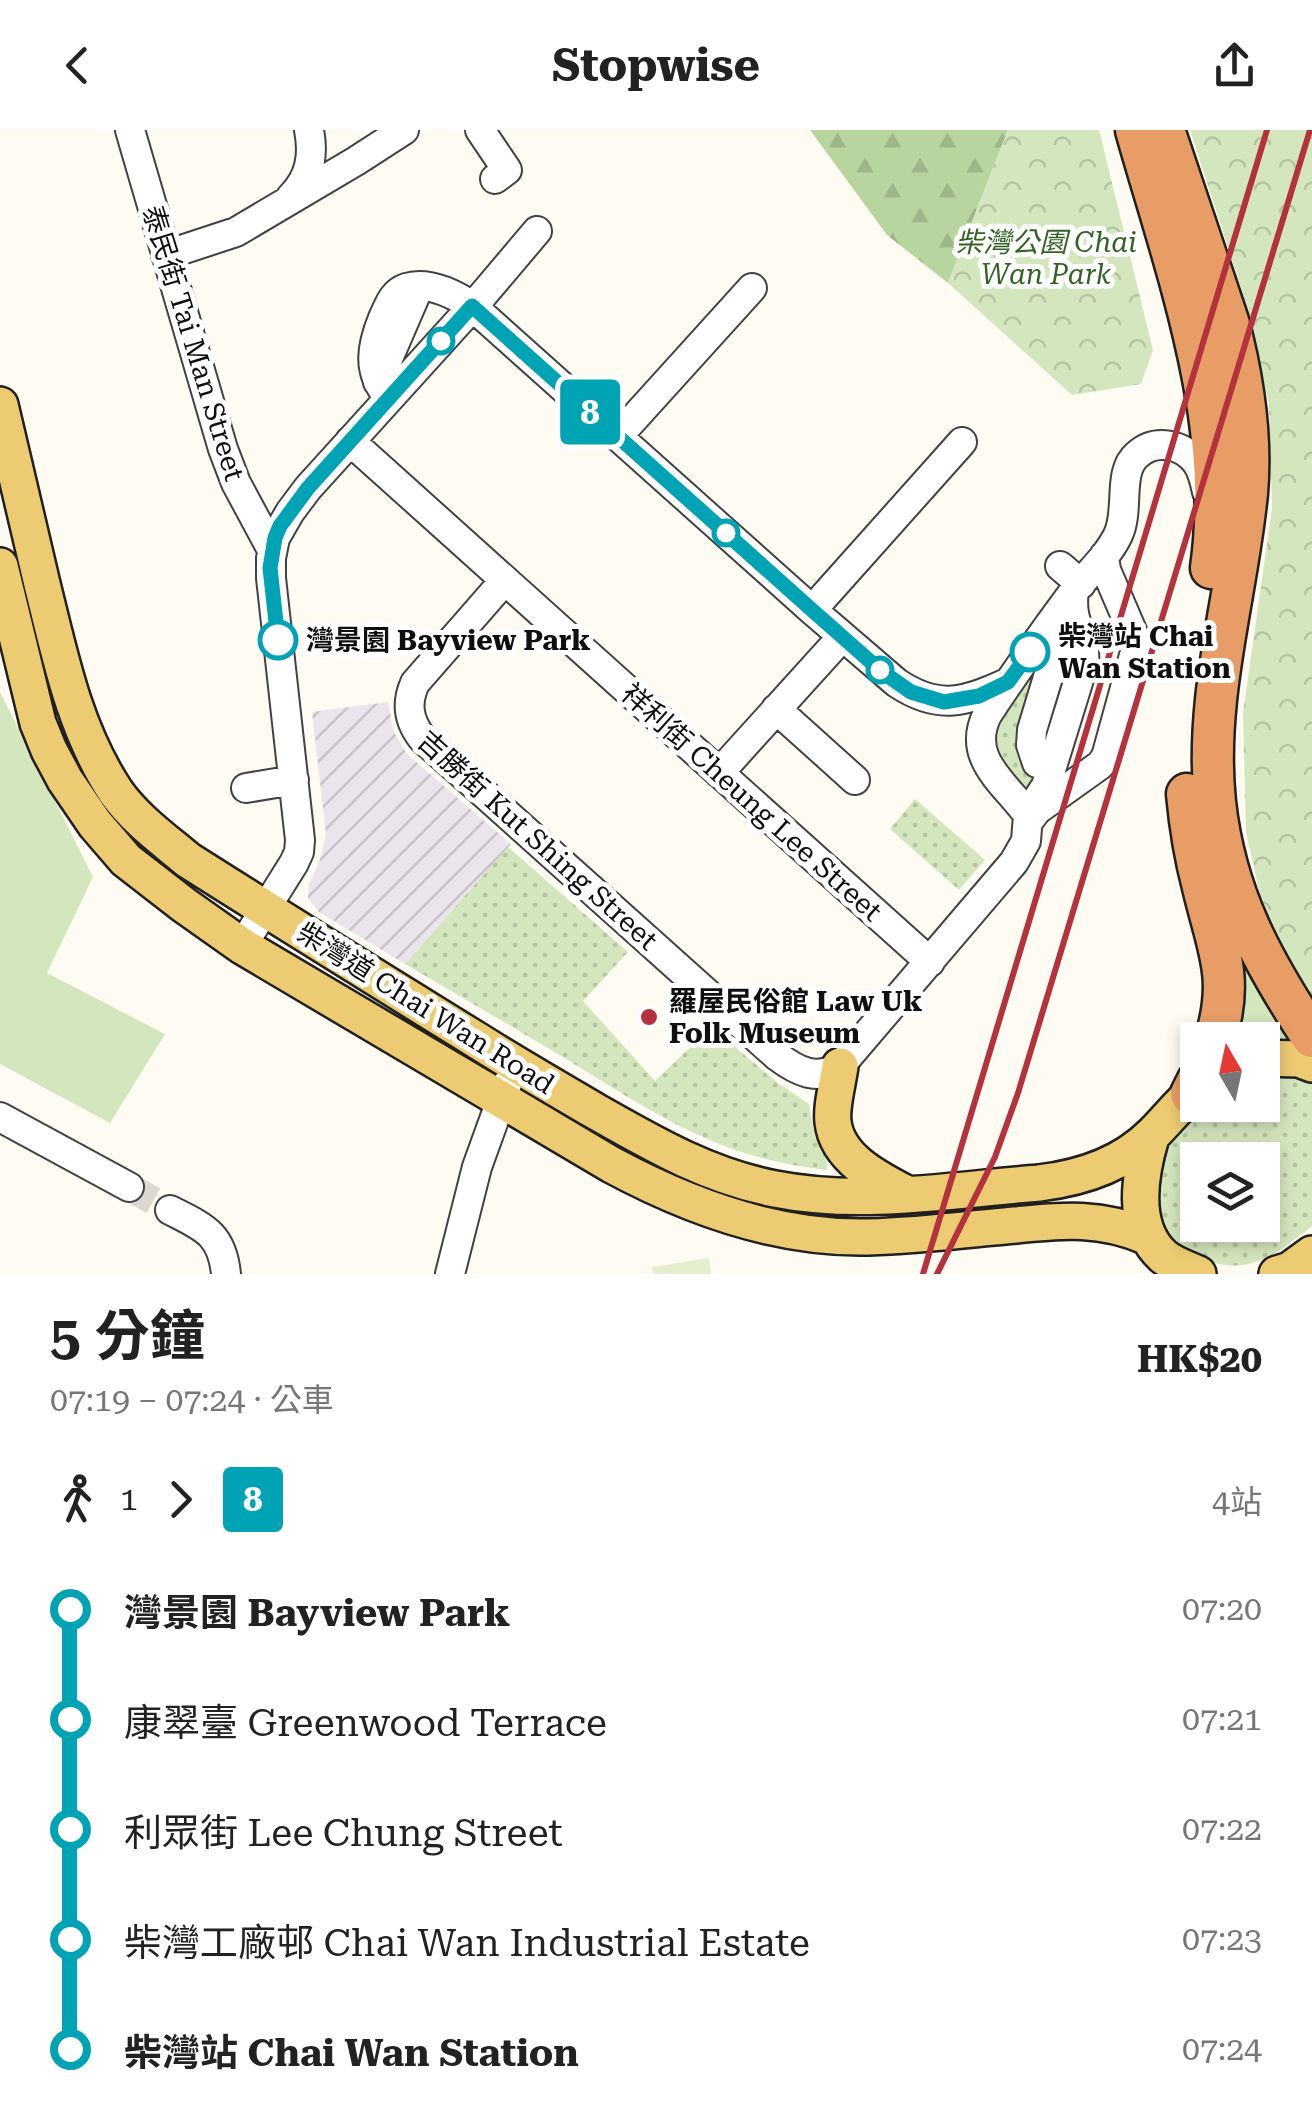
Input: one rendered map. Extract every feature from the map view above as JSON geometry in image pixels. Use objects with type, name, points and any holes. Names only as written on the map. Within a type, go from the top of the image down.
[{"type":"highway","points":[[1136,130],[1201,368],[1214,462],[1215,533],[1191,689],[1186,750],[1193,842],[1224,970],[1225,999],[1219,1022]]},
{"type":"highway","points":[[1164,130],[1228,321],[1246,415],[1246,494],[1215,703],[1213,762],[1217,816],[1232,882],[1250,932],[1312,1037]]},
{"type":"main road","name":"柴灣道 Chai Wan Road","points":[[0,406],[76,711],[118,794],[148,828],[188,860],[516,1064],[658,1148],[710,1171],[774,1189],[823,1196],[872,1198],[1065,1180],[1096,1171],[1130,1154],[1180,1105]]},
{"type":"main road","name":"柴灣道 Chai Wan Road","points":[[0,566],[38,723],[49,750],[95,824],[126,860],[242,946],[612,1165],[668,1194],[787,1230],[856,1237],[1072,1220],[1102,1222],[1126,1227],[1160,1256],[1198,1274]]},
{"type":"main road","points":[[1280,1058],[1312,1064]]},
{"type":"main road","points":[[840,1066],[832,1120],[836,1136],[862,1166],[905,1193]]},
{"type":"main road","points":[[1151,1137],[1142,1170],[1142,1206],[1160,1256]]},
{"type":"street","name":"泰民街 Tai Man Street","points":[[130,130],[224,449],[236,483],[272,550]]},
{"type":"street","points":[[166,254],[236,232],[404,130]]},
{"type":"street","points":[[480,130],[507,170],[495,179]]},
{"type":"street","points":[[291,197],[308,174],[310,136]]},
{"type":"street","points":[[310,136],[318,152],[329,158],[356,161]]},
{"type":"street","points":[[242,946],[299,852],[300,829],[271,578],[272,550],[280,526],[350,441],[383,390],[472,306],[537,231]]},
{"type":"street","points":[[383,390],[373,341],[392,298],[407,288],[419,286],[456,295],[897,683],[928,699],[944,702],[979,696],[1008,682]]},
{"type":"street","points":[[618,436],[752,288]]},
{"type":"street","name":"祥利街 Cheung Lee Street","points":[[350,441],[930,962]]},
{"type":"street","points":[[812,610],[962,442]]},
{"type":"street","points":[[1027,842],[982,753],[981,728],[1008,682],[1118,536],[1124,520],[1128,468],[1137,454],[1161,444],[1179,448],[1194,459],[1207,488],[1215,533]]},
{"type":"street","points":[[840,1066],[1027,842],[1037,810],[1106,758],[1136,640],[1106,570],[1104,556]]},
{"type":"street","name":"吉勝街 Kut Shing Street","points":[[505,580],[415,683],[409,712],[416,730],[777,1056],[804,1073],[818,1075],[840,1066]]},
{"type":"street","points":[[1027,842],[1042,774],[1031,745],[1032,730],[1073,598]]},
{"type":"street","points":[[719,772],[842,637]]},
{"type":"street","points":[[776,709],[855,780]]},
{"type":"street","points":[[962,746],[989,767]]},
{"type":"street","points":[[246,788],[294,780]]},
{"type":"street","points":[[450,1274],[477,1167],[516,1064]]},
{"type":"street","points":[[0,1117],[130,1187]]},
{"type":"street","points":[[170,1210],[206,1229],[214,1238],[221,1248],[226,1274]]},
{"type":"shaded area","points":[[388,702],[393,730],[407,754],[511,844],[405,964],[319,912],[308,898],[309,883],[326,835],[312,712]]},
{"type":"green space","points":[[810,130],[1008,130],[948,283],[887,235]]},
{"type":"green space","name":"柴灣公園 Chai Wan Park","points":[[1008,130],[1099,130],[1153,350],[1141,384],[1072,395],[948,283]]},
{"type":"green space","name":"柴灣公園 Chai Wan Park","points":[[1190,130],[1312,130],[1312,1010],[1273,953],[1246,832],[1243,713],[1272,508],[1269,404],[1245,300]]},
{"type":"green space","points":[[1043,659],[1028,764],[1036,783],[1031,792],[993,756],[996,712]]},
{"type":"green space","points":[[0,692],[93,877],[47,973],[165,1034],[110,1123],[0,1064]]},
{"type":"green space","points":[[915,799],[985,860],[959,890],[890,829]]},
{"type":"green space","points":[[508,847],[628,952],[583,1001],[655,1081],[711,1027],[809,1104],[814,1134],[827,1160],[827,1170],[753,1155],[688,1130],[405,964]]},
{"type":"green space","points":[[1211,854],[1306,1049],[1280,1043],[1280,1022],[1227,1022]]},
{"type":"green space","points":[[1280,1074],[1312,1081],[1312,1226],[1284,1248],[1244,1265],[1208,1260],[1180,1245],[1162,1221],[1156,1191],[1162,1160],[1186,1124],[1280,1122]]},
{"type":"green space","points":[[709,1258],[711,1274],[653,1274],[652,1267]]},
{"type":"tunnel","points":[[129,1187],[170,1210]]},
{"type":"railway","points":[[923,1274],[1267,130]]},
{"type":"railway","points":[[937,1274],[995,1157],[1018,1093],[1310,130]]},
{"type":"bus line","name":"8","points":[[278,640],[270,568],[280,526],[308,488],[472,306],[881,671],[911,692],[944,702],[979,696],[1008,682],[1030,652]]},
{"type":"place","name":"灣景園 Bayview Park","points":[[278,640]]},
{"type":"place","name":"柴灣站 Chai Wan Station","points":[[1030,652]]},
{"type":"place","name":"羅屋民俗館 Law Uk Folk Museum","points":[[649,1017]]}]
